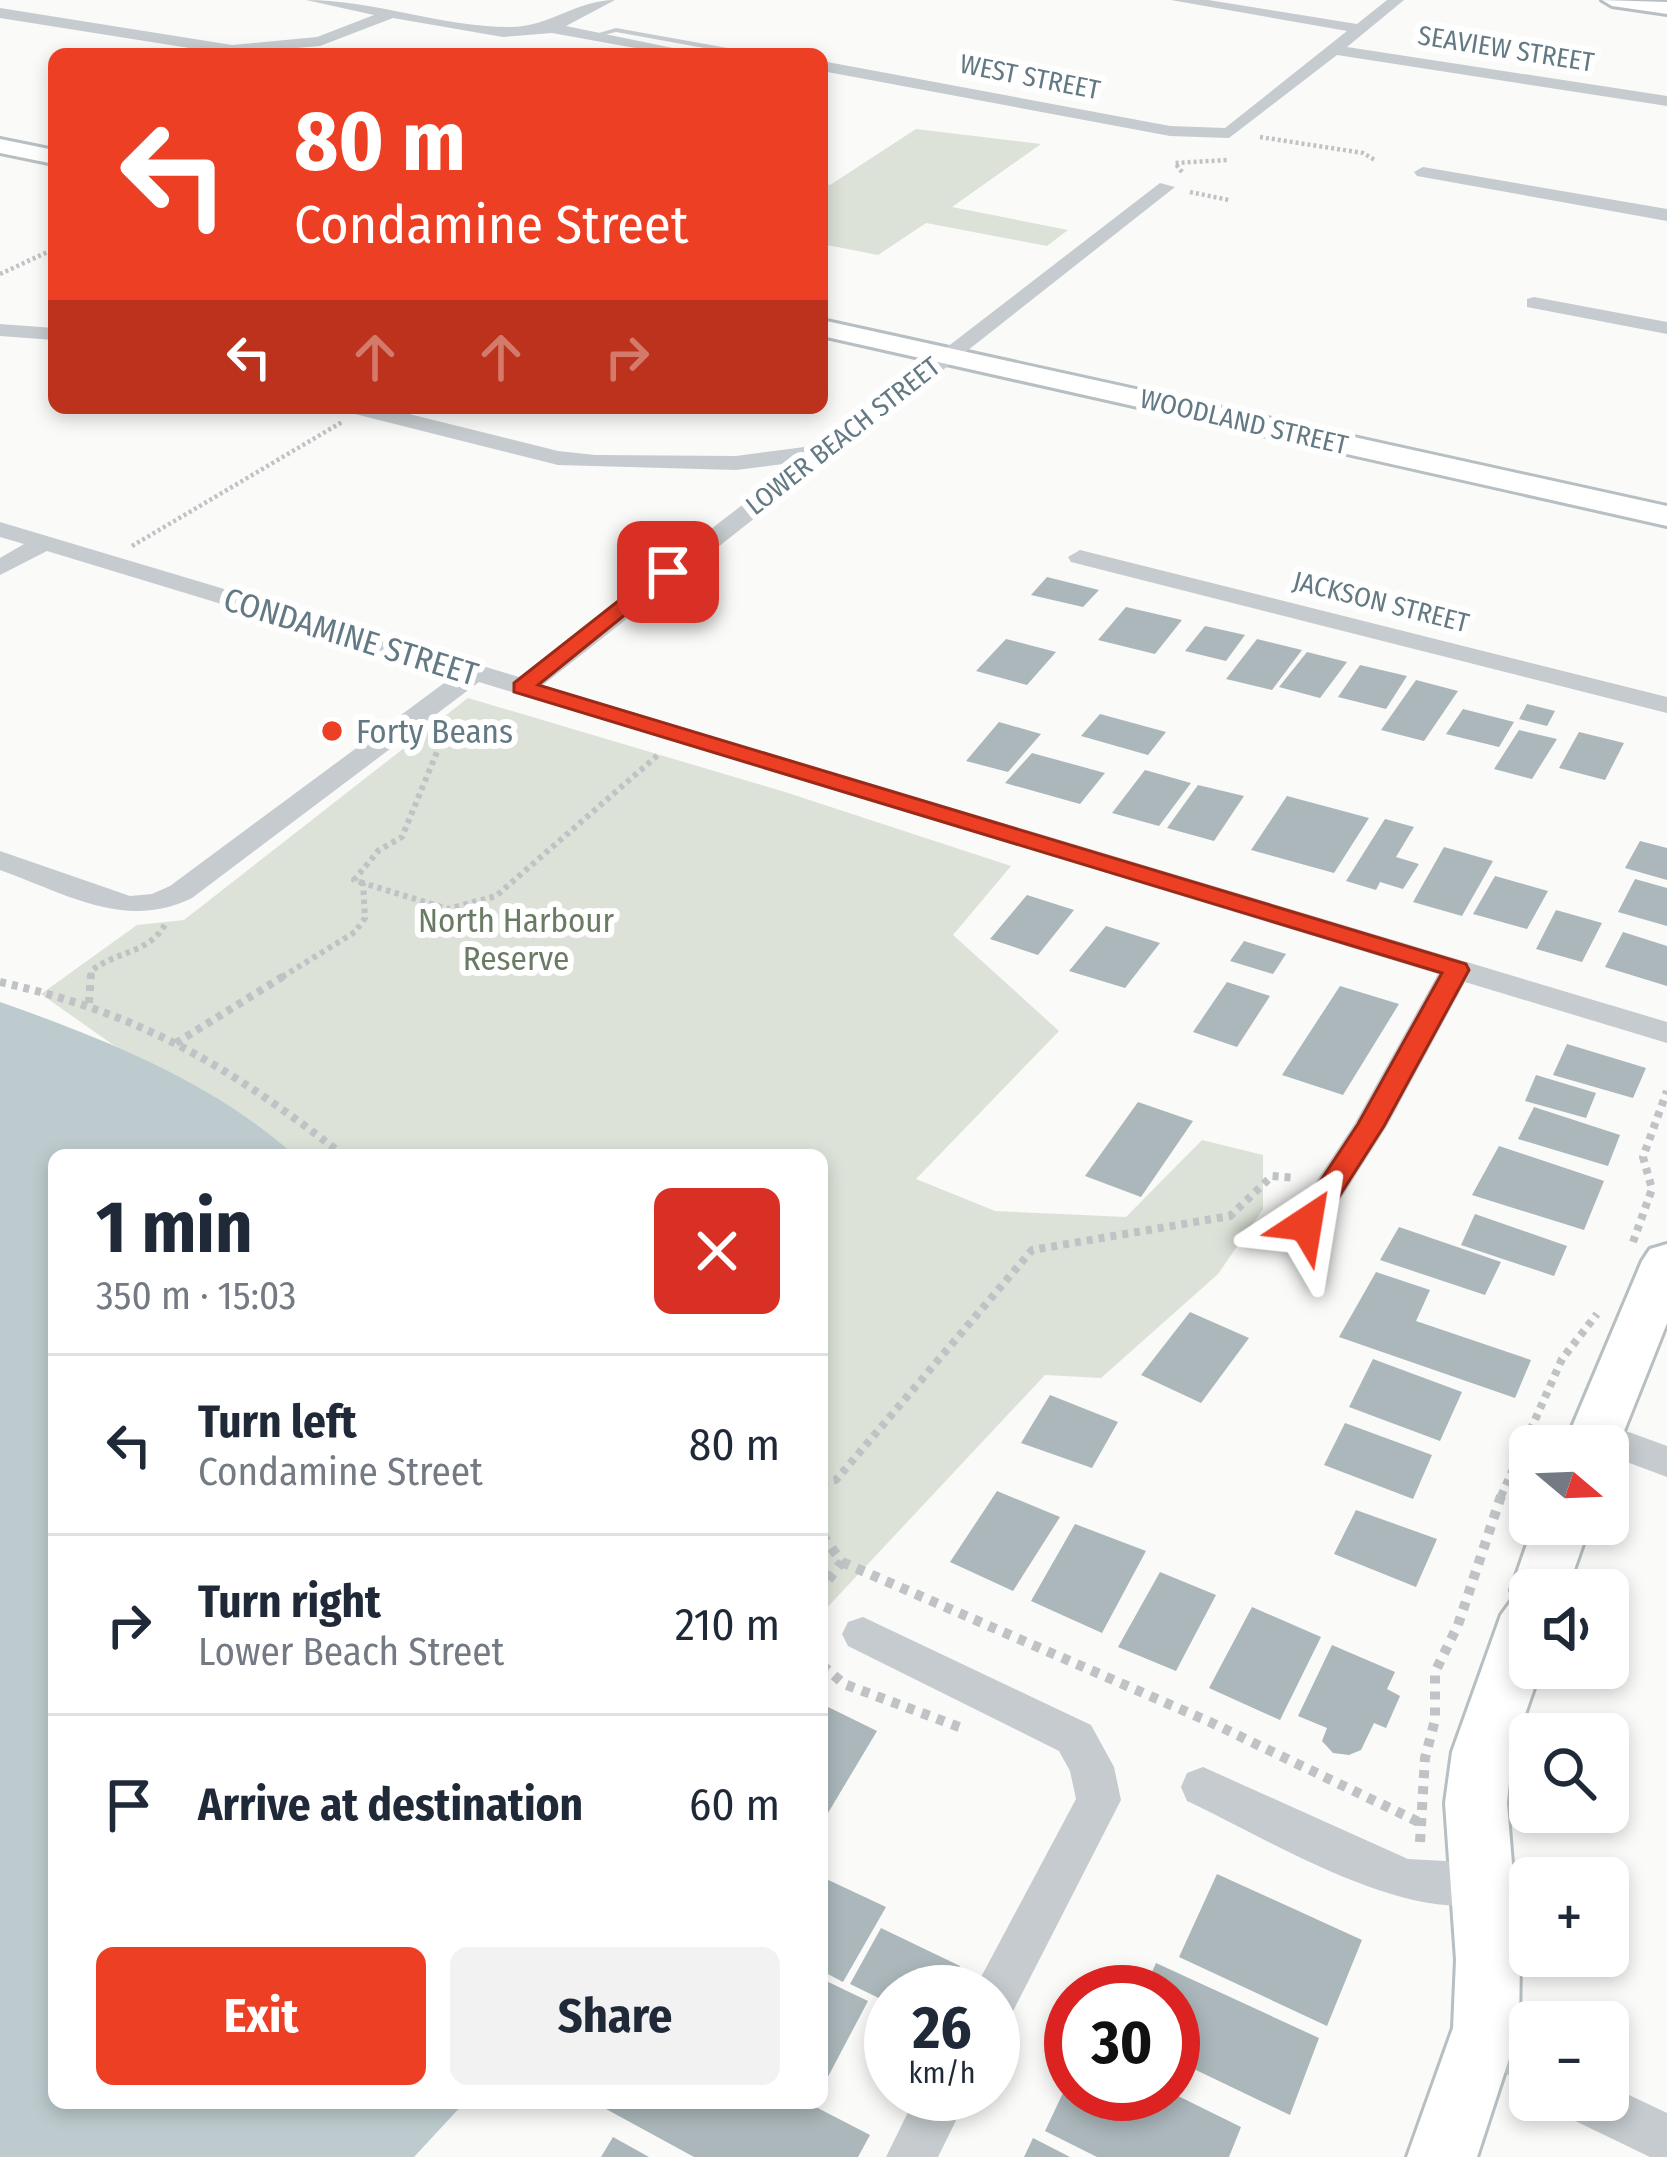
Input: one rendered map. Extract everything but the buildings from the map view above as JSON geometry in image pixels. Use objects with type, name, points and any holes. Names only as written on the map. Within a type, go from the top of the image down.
[{"type":"street","points":[[314,0],[502,32],[546,29],[663,48]]},
{"type":"street","points":[[507,48],[607,0]]},
{"type":"street","points":[[1179,0],[1362,28]]},
{"type":"street","points":[[1238,134],[1396,0]]},
{"type":"street","points":[[1612,0],[1667,8]]},
{"type":"street","points":[[0,13],[219,48]]},
{"type":"street","points":[[252,48],[320,41],[390,14]]},
{"type":"street","name":"SEAVIEW STREET","points":[[1337,50],[1667,101]]},
{"type":"street","name":"WEST STREET","points":[[828,67],[1170,131],[1238,134]]},
{"type":"street","points":[[0,146],[48,156]]},
{"type":"street","points":[[1423,172],[1667,215]]},
{"type":"street","name":"LOWER BEACH STREET","points":[[522,688],[1166,187]]},
{"type":"street","points":[[1534,304],[1667,328]]},
{"type":"street","name":"WOODLAND STREET","points":[[828,329],[1667,516]]},
{"type":"street","points":[[0,330],[48,334]]},
{"type":"street","points":[[382,414],[559,458],[596,461],[761,462],[838,440]]},
{"type":"street","name":"CONDAMINE STREET","points":[[0,529],[1667,1033]]},
{"type":"street","points":[[0,568],[43,543]]},
{"type":"street","name":"JACKSON STREET","points":[[1080,557],[1667,705]]},
{"type":"street","points":[[0,860],[127,905],[158,903],[181,892],[475,674]]},
{"type":"street","points":[[1306,1224],[1418,1045],[1456,970]]},
{"type":"street","points":[[1598,1425],[1645,1262]]},
{"type":"street","points":[[1629,1451],[1667,1462]]},
{"type":"street","points":[[863,1634],[1075,1738],[1092,1767],[1099,1800],[1012,1965]]},
{"type":"street","points":[[1442,2157],[1508,2044],[1488,1960],[1476,1803],[1482,1752],[1509,1675]]},
{"type":"street","points":[[1203,1787],[1402,1879],[1483,1884]]},
{"type":"street","points":[[911,2157],[930,2121]]},
{"type":"street","points":[[1629,2121],[1667,2139]]},
{"type":"lane","points":[[596,35],[616,30],[716,48]]},
{"type":"path","points":[[1166,187],[1184,176],[1175,163],[1227,160],[1238,134],[1363,153],[1375,160]]},
{"type":"path","points":[[1166,187],[1229,200]]},
{"type":"path","points":[[0,274],[48,252]]},
{"type":"path","points":[[105,562],[354,414]]},
{"type":"path","points":[[448,723],[403,837],[379,850],[354,880],[448,909],[496,896],[666,749]]},
{"type":"path","points":[[176,1043],[355,932],[365,918],[363,884]]},
{"type":"path","points":[[256,979],[269,986]]},
{"type":"path","points":[[0,982],[88,1003],[176,1043],[300,1121],[335,1149]]},
{"type":"path","points":[[1645,1262],[1652,1189],[1642,1157],[1667,1091]]},
{"type":"path","points":[[828,1482],[836,1480],[1032,1250],[1229,1216],[1272,1176],[1334,1181]]},
{"type":"path","points":[[1418,1856],[1435,1672],[1528,1432],[1562,1359],[1605,1305]]},
{"type":"path","points":[[828,1543],[842,1562],[1210,1722],[1423,1824]]},
{"type":"path","points":[[828,1580],[842,1562]]},
{"type":"path","points":[[828,1670],[844,1684],[985,1738]]},
{"type":"green space","points":[[916,129],[1041,144],[952,207],[1068,230],[1047,246],[926,223],[878,255],[828,245],[830,185]]},
{"type":"green space","name":"North Harbour Reserve","points":[[468,698],[785,792],[1011,866],[953,935],[1059,1031],[916,1179],[995,1211],[1126,1217],[1202,1140],[1263,1155],[1263,1209],[1218,1274],[1101,1378],[1045,1375],[828,1607],[828,1149],[261,1149],[41,994],[137,925],[184,920]]},
{"type":"shaded area","points":[[0,1002],[154,1064],[228,1105],[287,1149],[48,1149],[48,2109],[458,2109],[414,2157],[0,2157]]},
{"type":"place","name":"Forty Beans","points":[[332,731]]},
{"type":"route","points":[[668,572],[522,688],[1456,970],[1418,1045],[1306,1224]]}]
